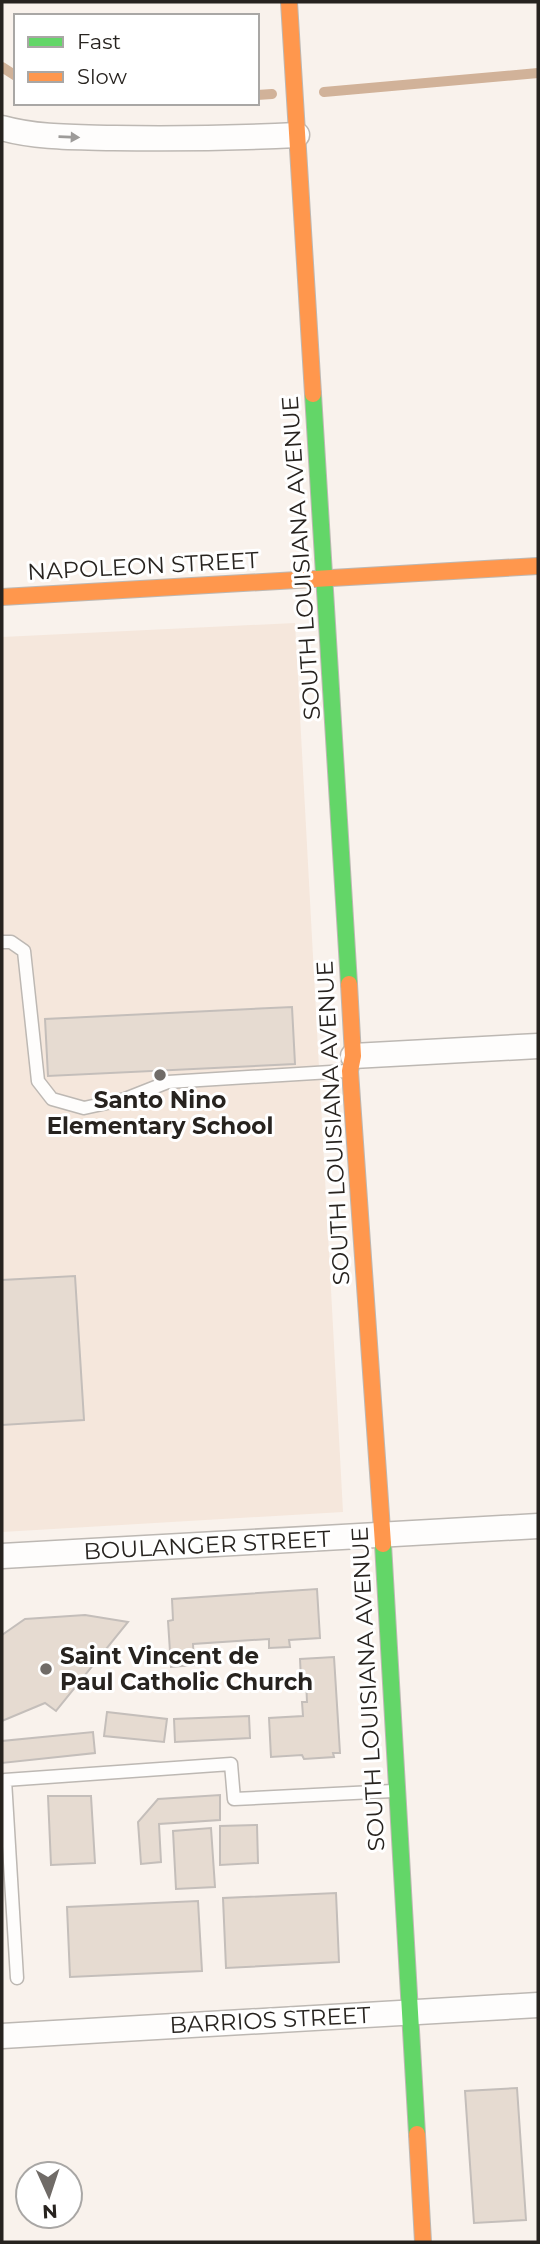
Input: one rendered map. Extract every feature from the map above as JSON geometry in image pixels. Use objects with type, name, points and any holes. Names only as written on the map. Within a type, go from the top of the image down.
[{"type":"street","name":"SOUTH LOUISIANA AVENUE","points":[[289,2],[424,2242]]},
{"type":"street","points":[[2,128],[60,137],[197,139],[297,135]]},
{"type":"street","name":"NAPOLEON STREET","points":[[2,597],[538,566]]},
{"type":"street","points":[[351,1064],[538,1046]]},
{"type":"street","name":"BOULANGER STREET","points":[[2,1556],[538,1526]]},
{"type":"street","name":"BARRIOS STREET","points":[[2,2036],[538,2005]]},
{"type":"lane","points":[[2,942],[11,942],[24,951],[38,1081],[52,1099],[84,1108],[125,1099],[168,1082],[351,1064]]},
{"type":"lane","points":[[18,1978],[3,1780],[231,1764],[234,1799],[397,1791]]},
{"type":"shaded area","name":"Santo Nino Elementary School","points":[[295,623],[343,1512],[2,1532],[2,637]]},
{"type":"building","points":[[292,1007],[295,1064],[48,1076],[45,1019]]},
{"type":"building","points":[[75,1276],[84,1420],[2,1425],[2,1280]]},
{"type":"building","points":[[317,1589],[320,1638],[289,1640],[290,1647],[269,1648],[269,1639],[193,1644],[194,1665],[171,1667],[168,1621],[173,1620],[172,1599]]},
{"type":"building","name":"Saint Vincent de Paul Catholic Church","points":[[85,1615],[128,1622],[56,1711],[45,1703],[2,1721],[2,1635],[25,1619]]},
{"type":"building","points":[[334,1657],[340,1753],[333,1753],[334,1757],[304,1759],[302,1755],[271,1757],[269,1718],[303,1716],[302,1702],[307,1702],[306,1680],[301,1680],[300,1659]]},
{"type":"building","points":[[107,1712],[167,1719],[164,1742],[104,1736]]},
{"type":"building","points":[[249,1716],[250,1738],[175,1742],[174,1719]]},
{"type":"building","points":[[93,1732],[95,1753],[2,1763],[2,1741]]},
{"type":"building","points":[[220,1795],[220,1820],[159,1824],[161,1862],[141,1864],[138,1822],[158,1799]]},
{"type":"building","points":[[48,1796],[91,1796],[95,1863],[51,1865]]},
{"type":"building","points":[[257,1825],[258,1863],[220,1865],[220,1826]]},
{"type":"building","points":[[211,1828],[215,1887],[176,1889],[173,1831]]},
{"type":"building","points":[[336,1893],[339,1962],[226,1968],[223,1898]]},
{"type":"building","points":[[198,1901],[202,1971],[70,1977],[67,1907]]},
{"type":"building","points":[[517,2088],[526,2220],[474,2223],[465,2091]]},
{"type":"waterway","points":[[2,67],[14,75]]},
{"type":"waterway","points":[[324,92],[538,73]]},
{"type":"waterway","points":[[259,95],[272,94]]},
{"type":"traffic: fast","points":[[313,394],[349,984]]},
{"type":"traffic: fast","points":[[383,1544],[417,2134]]},
{"type":"traffic: slow","points":[[289,2],[313,394]]},
{"type":"traffic: slow","points":[[2,597],[538,566]]},
{"type":"traffic: slow","points":[[349,984],[353,1056],[350,1071],[383,1544]]},
{"type":"traffic: slow","points":[[417,2134],[423,2242]]},
{"type":"place","name":"Santo Nino Elementary School","points":[[160,1075]]},
{"type":"place","name":"Saint Vincent de Paul Catholic Church","points":[[46,1669]]}]
